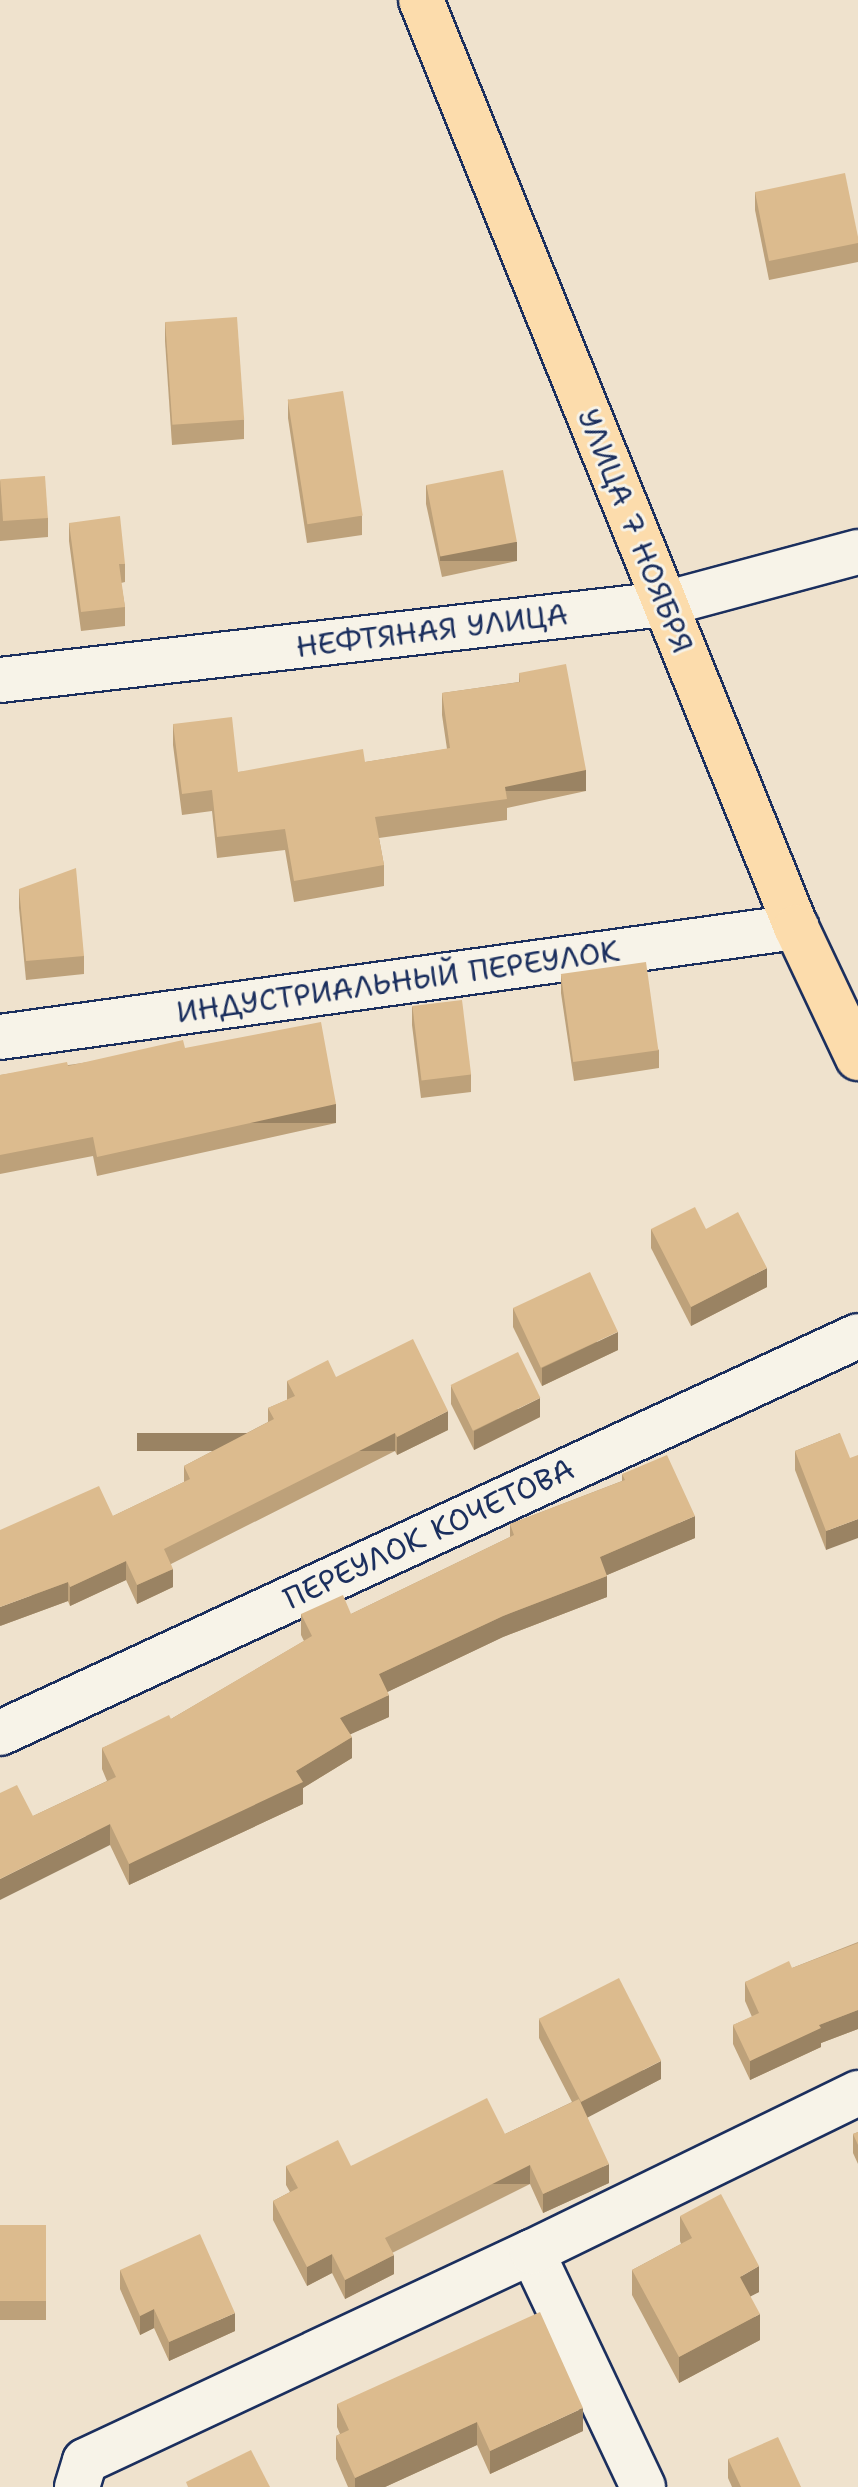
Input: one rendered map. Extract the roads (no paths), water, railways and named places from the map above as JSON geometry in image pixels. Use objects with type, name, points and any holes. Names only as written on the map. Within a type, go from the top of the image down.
[{"type":"main road","name":"УЛИЦА 7 НОЯБРЯ","points":[[421,0],[796,927],[858,1058]]},
{"type":"street","name":"НЕФТЯНАЯ УЛИЦА","points":[[0,680],[664,604],[858,552]]},
{"type":"street","name":"ИНДУСТРИАЛЬНЫЙ ПЕРЕУЛОК","points":[[0,1037],[796,927]]},
{"type":"street","name":"ПЕРЕУЛОК КОЧЕТОВА","points":[[0,1733],[858,1336]]},
{"type":"street","points":[[77,2487],[85,2461],[532,2252],[858,2093]]},
{"type":"street","points":[[532,2252],[643,2487]]}]
